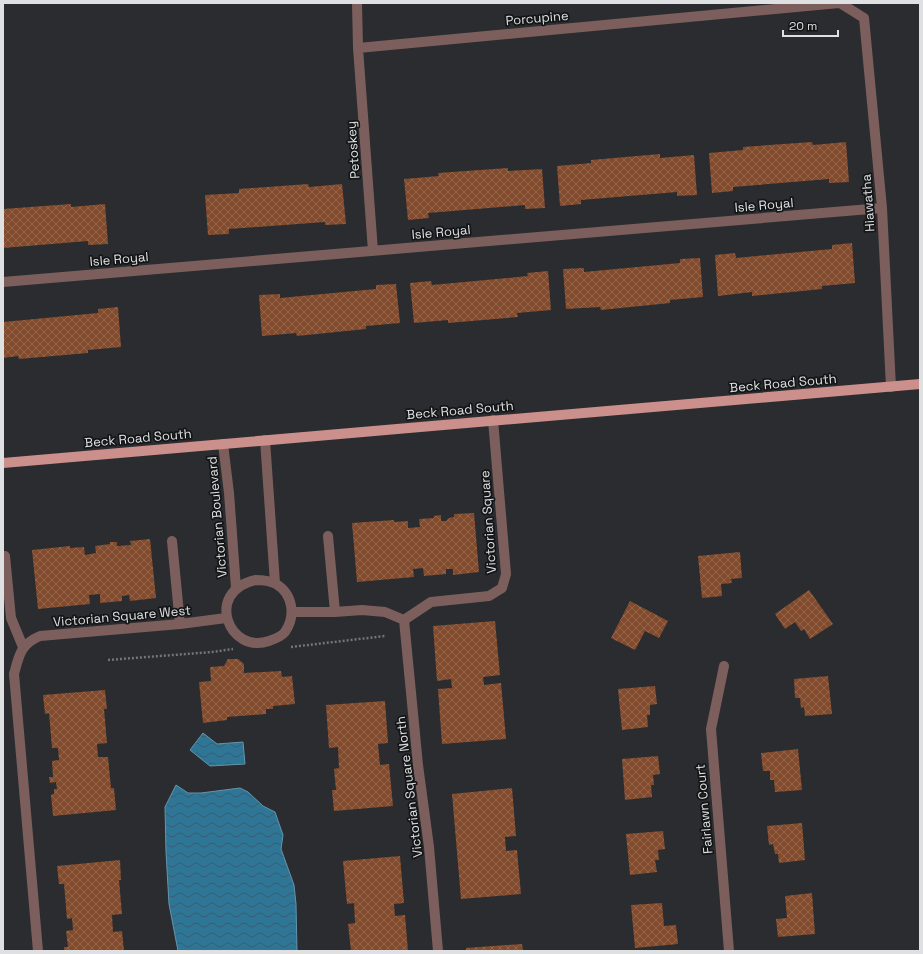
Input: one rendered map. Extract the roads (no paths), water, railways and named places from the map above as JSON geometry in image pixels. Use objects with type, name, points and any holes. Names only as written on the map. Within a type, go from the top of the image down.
[{"type":"main road","name":"Beck Road South","points":[[3,463],[920,384]]},
{"type":"street","name":"Petoskey","points":[[357,3],[358,48],[373,251]]},
{"type":"street","name":"Porcupine","points":[[358,48],[839,3],[864,18]]},
{"type":"street","name":"Hiawatha","points":[[864,18],[882,208],[891,386]]},
{"type":"street","name":"Isle Royal","points":[[3,282],[882,208]]},
{"type":"street","name":"Victorian Square","points":[[404,620],[431,602],[489,596],[502,588],[506,574],[493,420]]},
{"type":"street","points":[[265,440],[275,583]]},
{"type":"street","name":"Victorian Boulevard","points":[[223,444],[229,493],[236,588]]},
{"type":"street","points":[[328,536],[334,612]]},
{"type":"street","points":[[172,541],[180,624]]},
{"type":"street","points":[[5,556],[11,618],[23,647],[14,674],[38,951]]},
{"type":"street","points":[[266,580],[275,583],[284,591],[290,601],[292,612],[288,626],[283,634],[266,642],[245,640],[236,634],[226,618],[226,606],[230,596],[236,588],[244,582],[266,580]]},
{"type":"street","points":[[292,612],[362,610],[385,612],[404,620]]},
{"type":"street","name":"Victorian Square West","points":[[23,647],[31,640],[40,636],[180,624],[226,618]]},
{"type":"street","name":"Victorian Square North","points":[[404,620],[418,765],[430,847],[438,951]]},
{"type":"street","name":"Fairlawn Court","points":[[724,666],[711,729],[729,951]]},
{"type":"water","points":[[203,733],[217,744],[243,742],[245,764],[210,766],[190,750]]},
{"type":"water","points":[[176,785],[188,793],[201,793],[240,788],[248,792],[263,806],[275,812],[283,835],[281,849],[294,885],[297,951],[178,951],[169,904],[165,807]]}]
